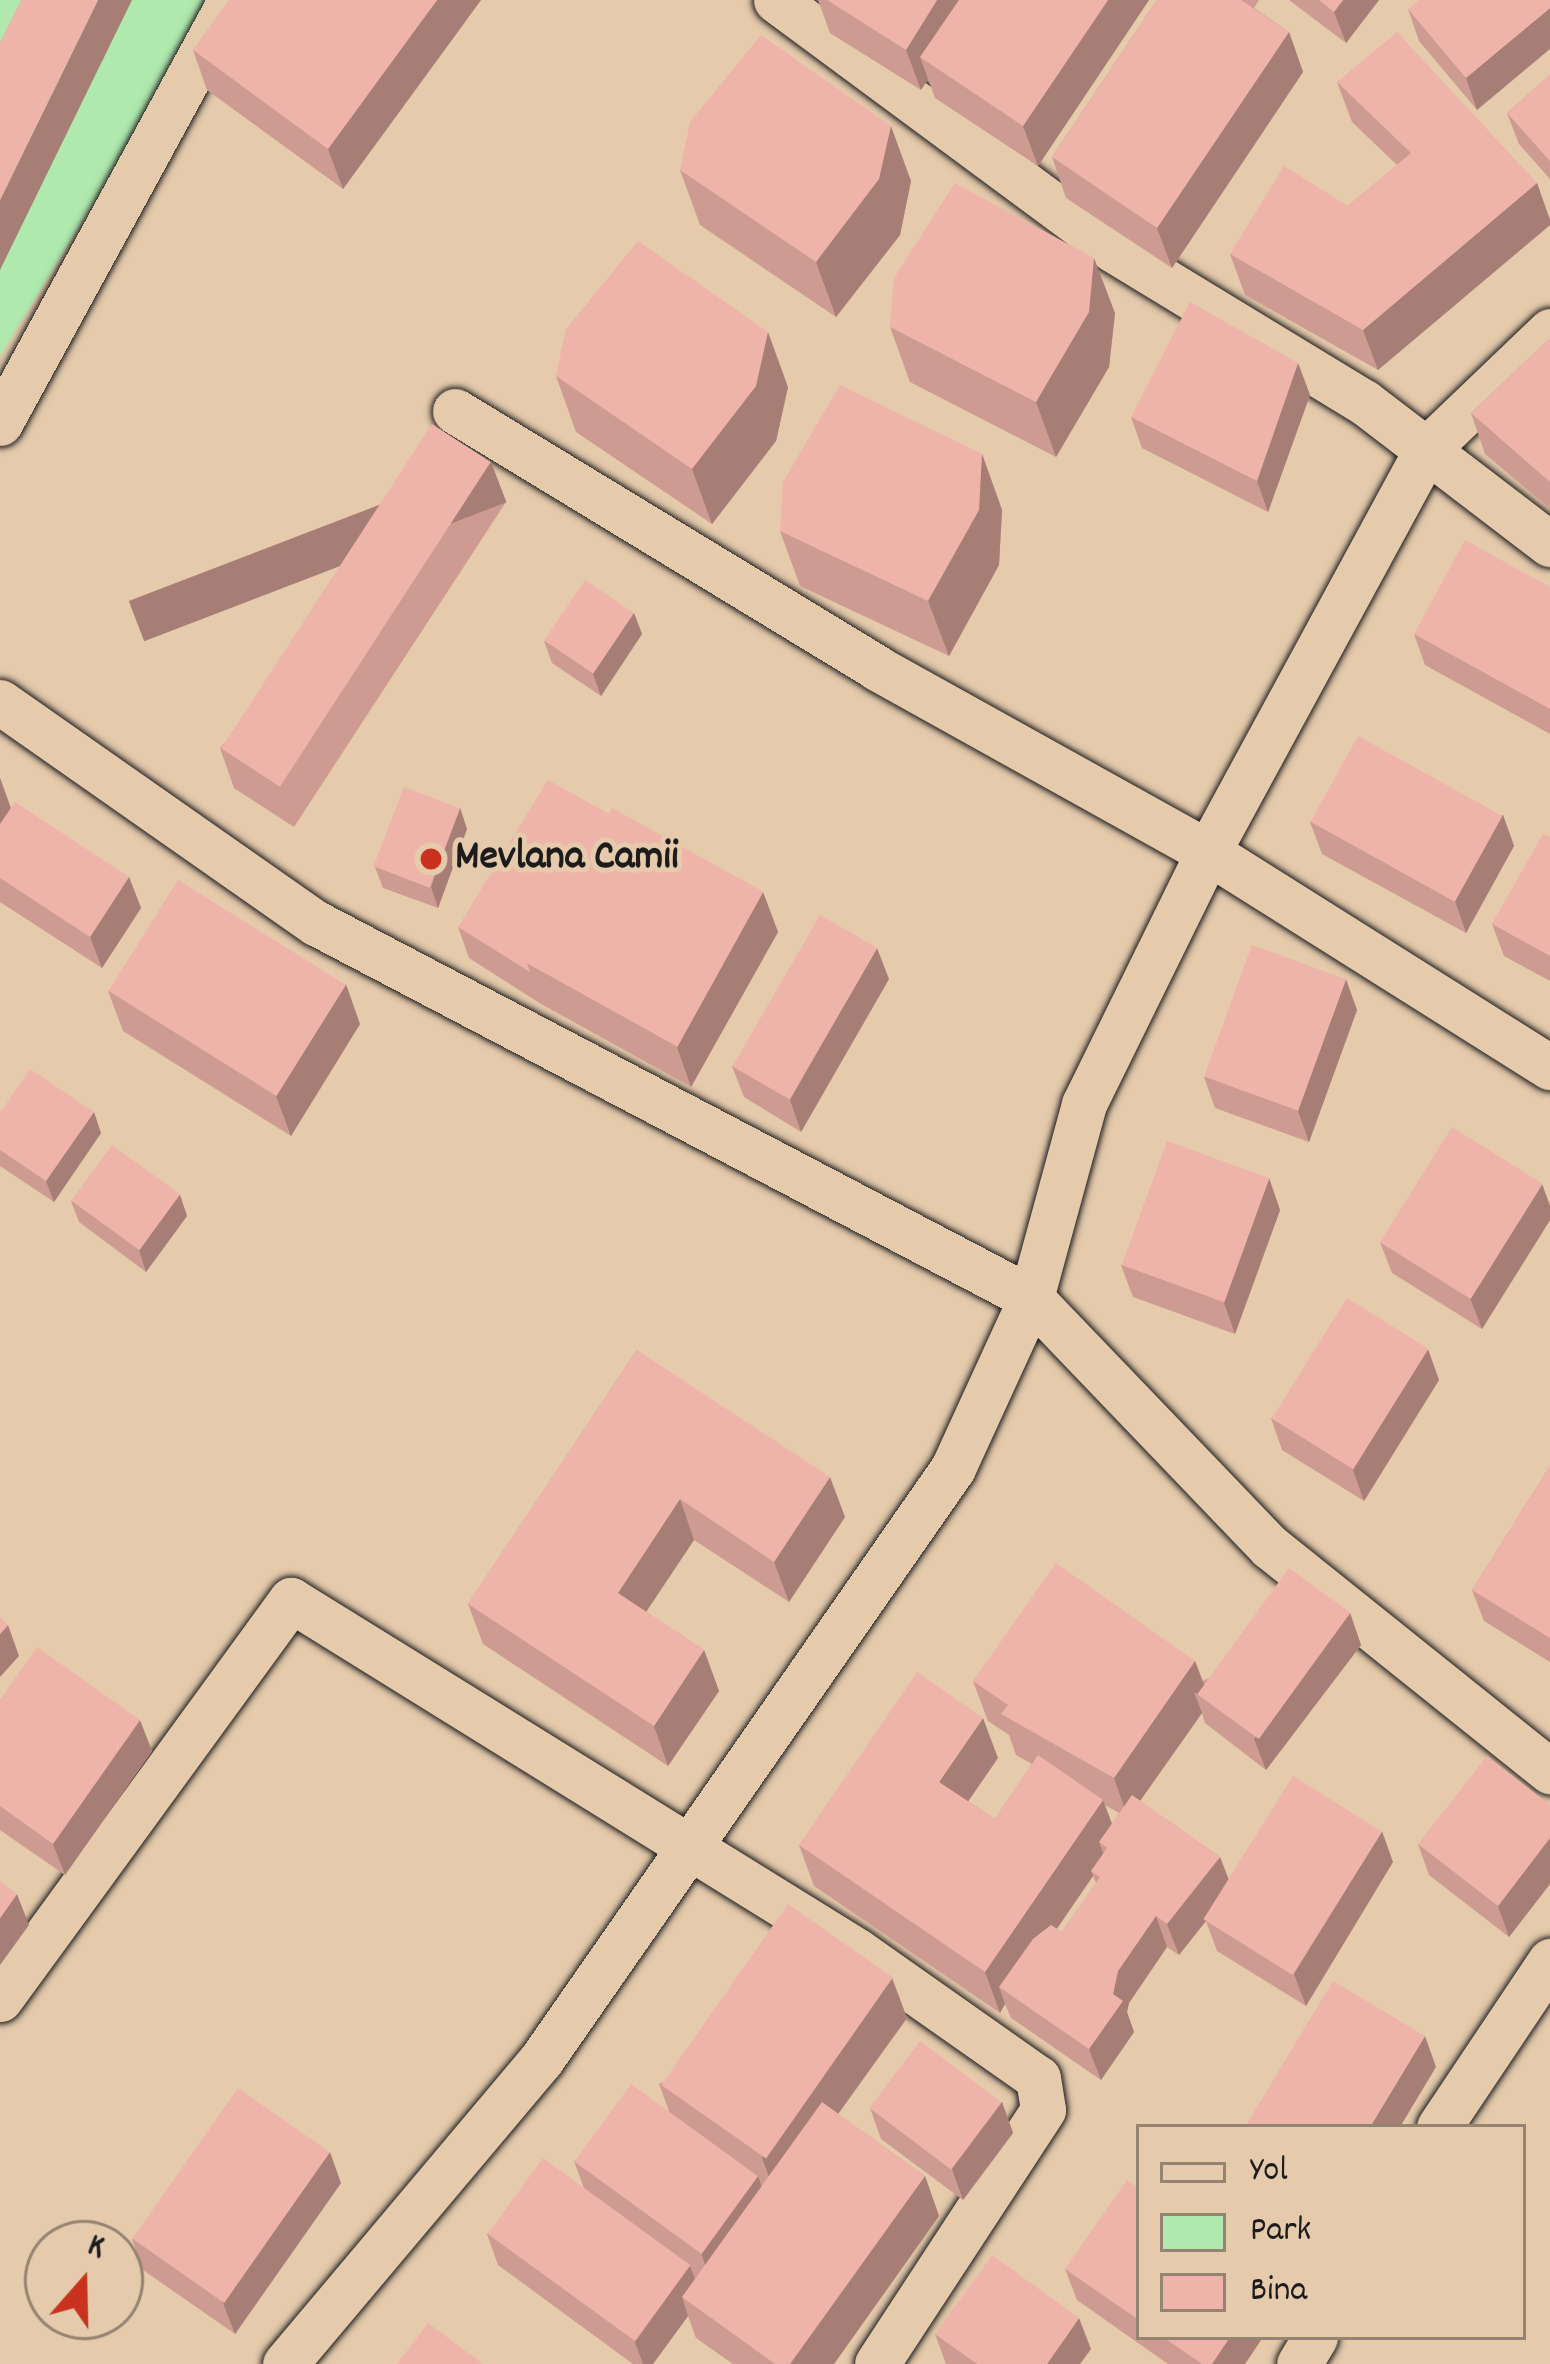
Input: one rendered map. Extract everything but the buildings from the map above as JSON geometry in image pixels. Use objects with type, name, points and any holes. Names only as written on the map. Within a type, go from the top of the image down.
[{"type":"street","points":[[0,423],[231,0]]},
{"type":"street","points":[[776,0],[1112,249],[1426,450],[1550,544]]},
{"type":"street","points":[[286,2364],[541,2060],[953,1468],[1031,1298],[1084,1104],[1208,851],[1426,450],[1550,332]]},
{"type":"street","points":[[455,411],[878,668],[1208,851],[1550,1066]]},
{"type":"street","points":[[0,702],[316,923],[1031,1298],[1270,1547],[1550,1771]]},
{"type":"street","points":[[0,1999],[291,1600],[1038,2078],[1042,2110],[877,2364]]},
{"type":"street","points":[[1441,2124],[1550,1961]]},
{"type":"green space","points":[[0,0],[218,0],[0,356]]},
{"type":"place","name":"Mevlana Camii","points":[[431,859]]}]
